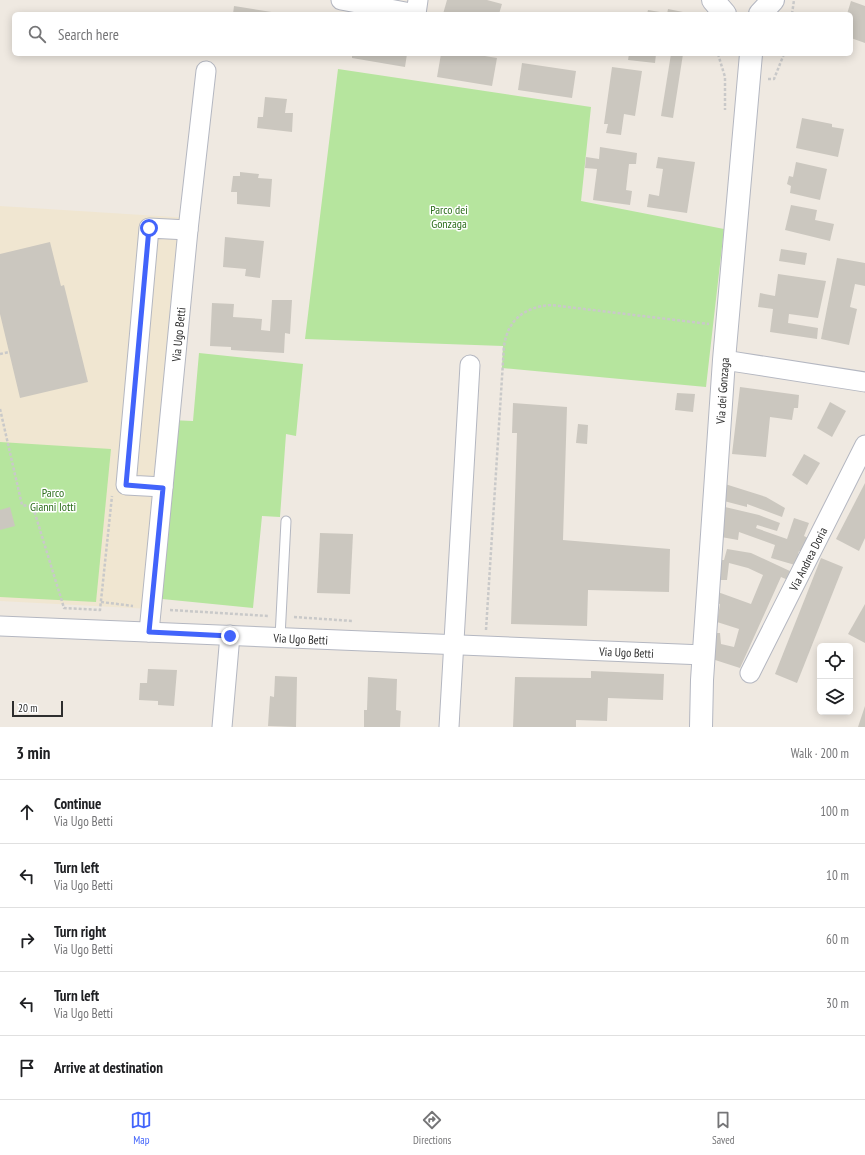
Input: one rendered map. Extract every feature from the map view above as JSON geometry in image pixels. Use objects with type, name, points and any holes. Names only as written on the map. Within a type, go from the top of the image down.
[{"type":"main road","points":[[713,0],[723,12]]},
{"type":"main road","points":[[761,12],[772,0]]},
{"type":"main road","name":"Via dei Gonzaga","points":[[701,727],[704,655],[724,360],[751,56]]},
{"type":"street","points":[[341,0],[405,12]]},
{"type":"street","points":[[416,12],[418,0]]},
{"type":"street","name":"Via Ugo Betti","points":[[149,632],[188,230],[206,72]]},
{"type":"street","points":[[163,488],[126,485],[149,228],[188,230]]},
{"type":"street","points":[[724,360],[865,382]]},
{"type":"street","points":[[450,727],[470,366]]},
{"type":"street","name":"Via Andrea Doria","points":[[750,673],[865,445]]},
{"type":"street","name":"Via Ugo Betti","points":[[0,626],[280,638],[485,637],[704,655]]},
{"type":"street","points":[[222,727],[230,636]]},
{"type":"lane","points":[[280,638],[286,521]]},
{"type":"path","points":[[792,12],[794,0]]},
{"type":"path","points":[[719,56],[725,77]]},
{"type":"path","points":[[454,636],[485,637],[504,346],[506,333],[512,323],[529,310],[551,305],[713,325]]},
{"type":"path","points":[[0,354],[9,352]]},
{"type":"path","points":[[0,409],[22,505],[33,507],[64,608],[100,610],[113,484],[126,485]]},
{"type":"path","points":[[101,602],[151,609]]},
{"type":"path","points":[[170,610],[360,621]]},
{"type":"shaded area","points":[[0,206],[190,218],[151,609],[0,601]]},
{"type":"green space","name":"Parco dei Gonzaga","points":[[338,69],[591,107],[581,201],[724,229],[706,387],[502,368],[503,346],[305,339]]},
{"type":"green space","points":[[199,353],[303,364],[296,436],[286,434],[280,517],[262,516],[253,608],[152,598],[170,420],[193,421]]},
{"type":"green space","name":"Parco Gianni Iotti","points":[[0,442],[111,449],[96,602],[0,597]]},
{"type":"building","points":[[447,0],[487,0],[502,4],[500,12],[444,12]]},
{"type":"building","points":[[851,1],[865,6],[865,43],[853,39],[853,12],[848,12]]},
{"type":"building","points":[[234,6],[272,12],[233,12]]},
{"type":"building","points":[[668,9],[683,12],[667,12]]},
{"type":"building","points":[[648,10],[660,12],[648,12]]},
{"type":"building","points":[[352,56],[407,56],[405,67],[352,58]]},
{"type":"building","points":[[441,56],[485,56],[497,58],[492,86],[437,77]]},
{"type":"building","points":[[629,56],[656,56],[655,63],[628,60]]},
{"type":"building","points":[[671,56],[683,56],[673,118],[661,116]]},
{"type":"building","points":[[522,63],[576,71],[572,98],[518,90]]},
{"type":"building","points":[[612,67],[642,71],[635,116],[624,114],[621,135],[606,133],[608,124],[604,124]]},
{"type":"building","points":[[265,97],[287,99],[285,113],[293,113],[292,132],[257,128],[258,117],[263,117]]},
{"type":"building","points":[[802,118],[832,124],[832,127],[844,129],[838,157],[796,148]]},
{"type":"building","points":[[600,147],[637,153],[636,164],[629,164],[626,190],[632,191],[630,205],[593,200],[597,169],[585,168],[586,157],[599,159]]},
{"type":"building","points":[[658,157],[695,162],[687,213],[647,207],[649,194],[659,196],[663,169],[656,168]]},
{"type":"building","points":[[796,162],[827,169],[820,200],[790,193],[791,186],[787,184],[789,176],[793,177]]},
{"type":"building","points":[[240,172],[259,174],[258,178],[272,179],[270,207],[237,204],[237,192],[231,192],[233,176],[240,176]]},
{"type":"building","points":[[791,205],[817,210],[815,220],[834,224],[830,241],[785,230]]},
{"type":"building","points":[[225,237],[264,241],[260,278],[245,276],[246,269],[223,267]]},
{"type":"building","points":[[50,242],[61,286],[64,285],[88,382],[20,398],[0,314],[0,254]]},
{"type":"building","points":[[781,249],[807,253],[805,265],[779,261]]},
{"type":"building","points":[[837,258],[865,263],[865,286],[855,284],[850,307],[857,309],[849,345],[821,339]]},
{"type":"building","points":[[778,274],[826,281],[818,318],[789,314],[788,323],[818,328],[817,339],[770,332],[773,309],[758,307],[760,293],[775,296]]},
{"type":"building","points":[[272,300],[292,300],[290,334],[285,333],[284,353],[231,350],[231,347],[210,346],[212,303],[234,304],[233,317],[262,319],[261,330],[270,331]]},
{"type":"building","points":[[740,387],[799,395],[798,408],[794,408],[792,420],[770,417],[766,457],[732,454]]},
{"type":"building","points":[[677,393],[695,394],[693,412],[675,410]]},
{"type":"building","points":[[830,402],[846,411],[832,437],[817,428]]},
{"type":"building","points":[[513,403],[567,407],[563,540],[670,549],[669,592],[588,590],[587,626],[511,624],[517,433],[512,433]]},
{"type":"building","points":[[578,424],[588,425],[587,444],[576,443]]},
{"type":"building","points":[[804,454],[820,463],[807,485],[792,475]]},
{"type":"building","points":[[865,483],[865,538],[859,551],[836,539]]},
{"type":"building","points":[[725,484],[766,497],[785,508],[782,517],[747,504],[747,507],[724,501]]},
{"type":"building","points":[[10,507],[15,526],[0,530],[0,510]]},
{"type":"building","points":[[725,507],[759,515],[780,523],[777,531],[757,525],[756,528],[787,539],[794,518],[809,523],[804,536],[808,538],[803,552],[799,551],[799,556],[795,565],[771,558],[775,545],[739,532],[738,540],[721,537]]},
{"type":"building","points":[[320,533],[353,534],[350,594],[317,593]]},
{"type":"building","points":[[727,549],[751,553],[792,572],[788,580],[781,577],[740,668],[712,659],[713,633],[720,633],[721,644],[734,647],[739,629],[717,622],[720,604],[713,602],[715,591],[751,604],[763,575],[748,568],[729,563],[727,580],[717,580],[719,560],[724,560]]},
{"type":"building","points":[[821,558],[843,567],[797,683],[775,674]]},
{"type":"building","points":[[865,604],[865,643],[848,634]]},
{"type":"building","points":[[148,669],[177,670],[174,706],[158,705],[158,701],[139,700],[140,683],[147,683]]},
{"type":"building","points":[[591,671],[664,674],[663,700],[608,698],[607,721],[576,720],[576,727],[513,727],[515,677],[591,678]]},
{"type":"building","points":[[275,676],[297,677],[296,727],[268,726],[270,696],[274,697]]},
{"type":"building","points":[[368,677],[397,679],[396,710],[401,711],[400,727],[364,727],[364,710],[367,710]]},
{"type":"building","points":[[865,706],[865,727],[858,727]]},
{"type":"route","points":[[149,228],[126,485],[163,488],[149,632],[230,636]]}]
